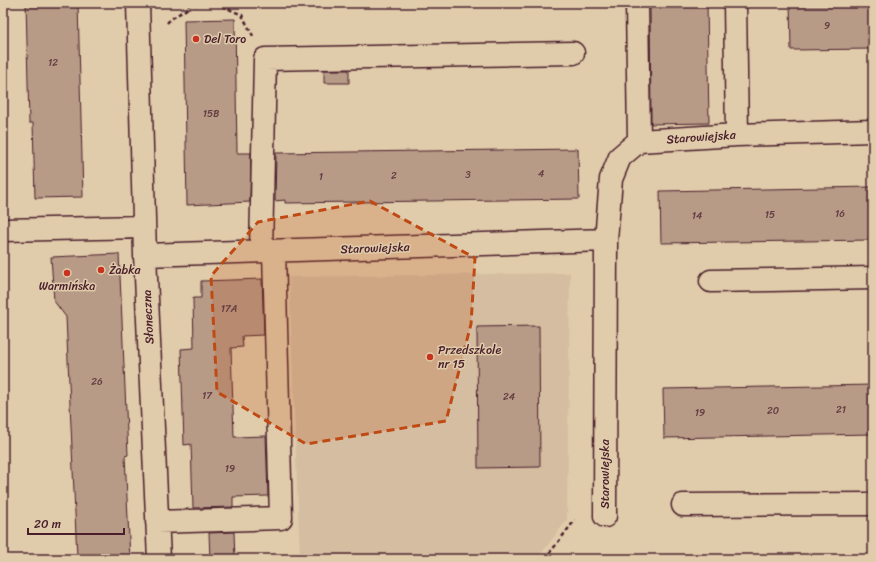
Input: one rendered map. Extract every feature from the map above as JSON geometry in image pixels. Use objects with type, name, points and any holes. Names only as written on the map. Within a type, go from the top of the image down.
[{"type":"street","name":"Słoneczna","points":[[138,3],[145,255],[159,559]]},
{"type":"street","points":[[637,3],[640,141]]},
{"type":"street","points":[[735,3],[737,135]]},
{"type":"street","points":[[157,522],[281,518],[267,251],[265,60],[574,53]]},
{"type":"street","name":"Starowiejska","points":[[605,516],[606,240],[611,179],[620,157],[640,141],[737,135],[873,131]]},
{"type":"street","points":[[3,230],[144,227]]},
{"type":"street","name":"Starowiejska","points":[[145,255],[606,240]]},
{"type":"street","points":[[711,281],[873,278]]},
{"type":"street","points":[[684,505],[873,504]]},
{"type":"path","points":[[188,4],[216,4],[242,15],[265,60]]},
{"type":"path","points":[[545,559],[575,520]]},
{"type":"highlighted area","points":[[370,201],[475,258],[471,324],[446,421],[306,444],[217,392],[211,276],[258,222]]},
{"type":"shaded area","name":"Przedszkole nr 15","points":[[570,273],[567,520],[537,559],[300,559],[289,277]]},
{"type":"building","points":[[26,3],[78,3],[83,197],[35,198],[33,123],[29,123]]},
{"type":"building","points":[[650,3],[707,3],[709,123],[651,124]]},
{"type":"building","points":[[790,3],[873,3],[873,49],[791,50]]},
{"type":"building","points":[[235,19],[237,153],[251,153],[250,202],[187,205],[184,20]]},
{"type":"building","points":[[324,70],[349,70],[349,83],[324,83]]},
{"type":"building","points":[[578,149],[579,199],[285,203],[285,200],[275,201],[276,153]]},
{"type":"building","points":[[873,187],[873,240],[661,243],[660,191]]},
{"type":"building","points":[[119,254],[128,455],[125,456],[130,559],[82,559],[82,557],[77,557],[66,317],[54,301],[51,257]]},
{"type":"building","points":[[262,279],[264,335],[242,336],[243,347],[231,348],[234,437],[266,436],[268,496],[233,497],[233,507],[193,508],[191,444],[184,445],[181,349],[194,348],[193,298],[201,298],[201,281]]},
{"type":"building","points":[[539,326],[540,467],[478,468],[477,327]]},
{"type":"building","points":[[873,385],[873,434],[664,438],[663,389]]},
{"type":"building","points":[[234,532],[235,559],[210,559],[209,533]]},
{"type":"place","name":"Del Toro","points":[[196,39]]},
{"type":"place","name":"Żabka","points":[[101,270]]},
{"type":"place","name":"Warmińska","points":[[67,273]]},
{"type":"place","name":"Przedszkole nr 15","points":[[430,357]]}]
